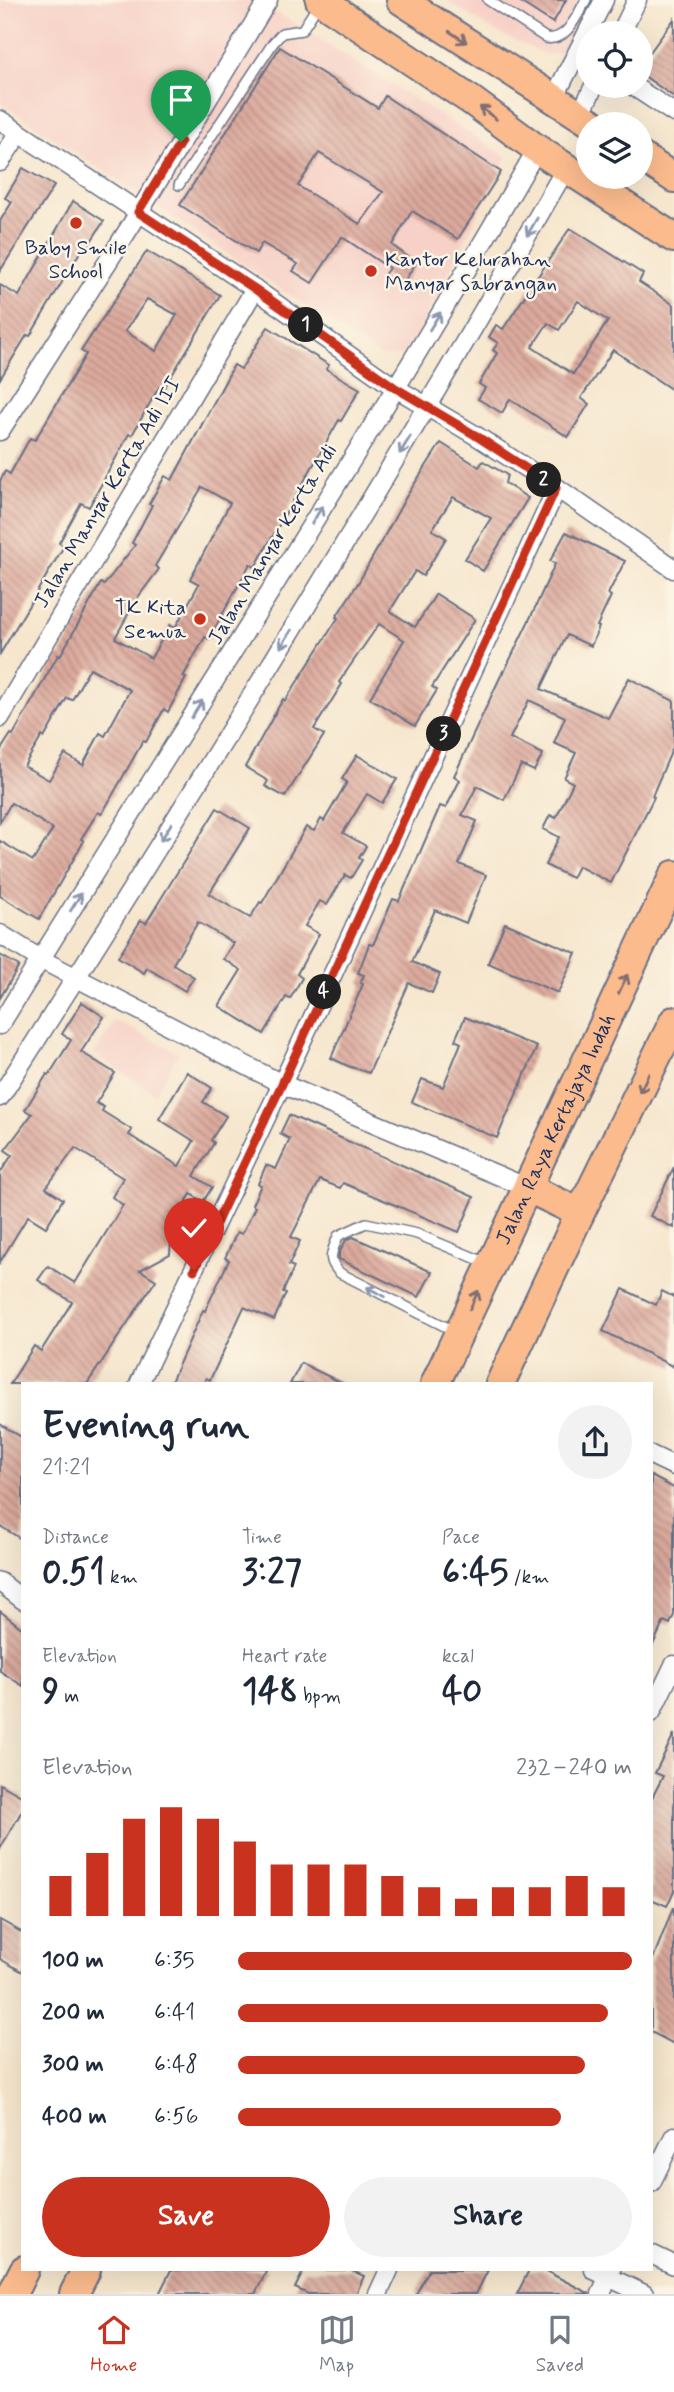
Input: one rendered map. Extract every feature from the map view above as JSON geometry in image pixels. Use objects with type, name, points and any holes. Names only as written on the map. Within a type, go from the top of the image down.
[{"type":"main road","points":[[320,0],[472,101],[552,159],[674,238]]},
{"type":"main road","points":[[401,0],[573,111]]},
{"type":"main road","points":[[653,164],[674,178]]},
{"type":"main road","name":"Jalan Raya Kertajaya Indah","points":[[436,1382],[674,875]]},
{"type":"main road","points":[[501,1382],[674,1021]]},
{"type":"main road","points":[[528,1188],[580,1213]]},
{"type":"main road","points":[[12,2294],[23,2271]]},
{"type":"main road","points":[[74,2294],[86,2271]]},
{"type":"street","points":[[0,430],[268,0]]},
{"type":"street","points":[[573,111],[604,0]]},
{"type":"street","points":[[627,21],[637,0]]},
{"type":"street","points":[[651,98],[674,113]]},
{"type":"street","points":[[0,120],[255,289],[399,390],[556,488],[674,569]]},
{"type":"street","points":[[0,162],[19,133]]},
{"type":"street","points":[[0,1097],[72,976],[426,405],[552,159]]},
{"type":"street","name":"Jalan Manyar Kerta Adi","points":[[0,1025],[44,962],[238,645],[399,390],[476,257],[552,159]]},
{"type":"street","name":"Jalan Manyar Kerta Adi III","points":[[0,718],[255,289]]},
{"type":"street","points":[[140,1382],[282,1084],[556,488]]},
{"type":"street","points":[[0,934],[44,962],[282,1084],[528,1188]]},
{"type":"street","points":[[653,1456],[674,1466]]},
{"type":"street","points":[[0,1582],[21,1598]]},
{"type":"street","points":[[653,1709],[674,1665]]},
{"type":"street","points":[[653,2179],[674,2136]]},
{"type":"street","points":[[653,2255],[674,2265]]},
{"type":"street","points":[[378,2294],[389,2271]]},
{"type":"street","points":[[601,2294],[604,2272],[644,2294]]},
{"type":"lane","points":[[180,185],[273,43],[282,33],[302,30],[320,0]]},
{"type":"lane","points":[[488,0],[551,39],[571,27],[586,0]]},
{"type":"lane","points":[[459,1334],[340,1273],[332,1265],[330,1256],[338,1236],[366,1223],[416,1234],[492,1264]]},
{"type":"shaded area","points":[[0,0],[257,0],[507,157],[415,339],[402,356],[382,357],[0,102]]},
{"type":"shaded area","points":[[446,0],[595,0],[583,21],[576,21],[576,33],[566,51],[547,55],[496,32]]},
{"type":"shaded area","points":[[115,1021],[179,1053],[155,1094],[94,1054]]},
{"type":"building","points":[[517,0],[566,0],[553,23]]},
{"type":"building","points":[[674,19],[674,97],[653,82],[653,48]]},
{"type":"building","points":[[280,47],[378,108],[385,96],[501,172],[458,239],[412,211],[392,245],[416,263],[401,286],[384,275],[389,268],[342,237],[312,283],[293,271],[298,264],[262,243],[256,253],[180,205]],"holes":[[[319,153],[383,192],[360,224],[298,186]]]},
{"type":"building","points":[[23,168],[54,186],[0,271],[0,221],[12,202],[5,198]]},
{"type":"building","points":[[73,201],[104,221],[86,249],[83,247],[30,336],[27,335],[0,379],[0,285],[19,296]]},
{"type":"building","points":[[570,228],[643,274],[639,282],[674,305],[674,391],[613,350],[581,398],[589,404],[568,437],[510,399],[502,413],[478,399],[485,388],[479,384],[497,353],[493,350],[498,343],[489,337],[496,325],[503,329]],"holes":[[[578,301],[608,321],[573,374],[532,347],[548,323],[559,330]]]},
{"type":"building","points":[[147,251],[220,295],[163,390],[159,387],[132,435],[129,434],[89,507],[81,503],[59,543],[64,546],[0,654],[0,481],[5,471],[10,474],[30,438],[35,440],[86,354],[81,351]],"holes":[[[147,299],[177,315],[156,351],[125,331]]]},
{"type":"building","points":[[268,327],[329,365],[326,369],[360,389],[341,421],[339,420],[255,567],[250,564],[209,639],[205,637],[168,712],[164,709],[102,814],[98,812],[81,839],[84,841],[39,919],[0,896],[0,841],[33,861],[53,829],[11,803],[0,822],[0,751],[11,734],[13,735],[101,583],[104,585],[135,545],[132,543],[152,505],[149,504],[165,476],[172,480],[234,365],[241,369]],"holes":[[[202,487],[230,503],[190,579],[199,584],[175,628],[170,625],[151,658],[115,638],[136,600],[159,569],[155,566]],[[90,668],[130,690],[105,736],[100,733],[83,765],[65,754],[49,780],[24,766],[67,698],[72,700]]]},
{"type":"building","points":[[441,443],[479,467],[483,461],[507,475],[505,483],[528,498],[483,571],[465,559],[491,518],[453,497],[432,530],[446,538],[423,576],[415,571],[390,611],[415,627],[436,594],[475,619],[432,687],[437,690],[415,726],[370,698],[404,640],[379,624],[339,682],[342,684],[314,729],[324,735],[285,797],[265,786],[268,781],[245,767],[283,699],[285,701],[338,618],[336,617],[406,497]]},
{"type":"building","points":[[566,532],[625,561],[608,594],[611,596],[591,646],[567,635],[541,689],[608,718],[629,678],[674,701],[674,745],[652,796],[654,797],[611,883],[578,866],[572,878],[545,865],[559,837],[543,829],[550,815],[556,818],[573,783],[564,778],[576,753],[554,743],[565,717],[529,700],[510,738],[543,754],[534,771],[521,765],[504,800],[477,786],[462,815],[477,821],[459,864],[486,875],[466,923],[435,910],[412,962],[440,974],[432,993],[409,983],[369,1073],[348,1066],[331,1058],[363,984],[360,983],[364,975],[358,973],[369,944],[373,945],[393,899],[399,901],[440,806],[446,808],[460,780],[454,776],[534,610],[555,564],[550,561]]},
{"type":"building","points":[[357,755],[397,779],[382,803],[367,794],[343,833],[366,846],[359,858],[362,860],[351,878],[345,875],[327,905],[320,901],[305,926],[319,934],[297,974],[302,978],[290,999],[286,997],[264,1034],[219,1006],[241,970],[223,959],[233,943],[198,922],[173,964],[194,977],[185,991],[147,968],[144,973],[118,957],[141,920],[146,923],[217,808],[250,828],[209,894],[250,918],[260,902],[262,903],[306,827],[314,831],[321,819],[324,821],[347,782],[342,779]]},
{"type":"building","points":[[505,923],[576,953],[558,993],[488,963]]},
{"type":"building","points":[[0,955],[19,966],[0,998]]},
{"type":"building","points":[[82,1002],[104,1017],[81,1052],[115,1073],[96,1103],[104,1107],[102,1111],[132,1130],[129,1135],[179,1166],[194,1141],[159,1119],[187,1072],[212,1088],[203,1102],[226,1116],[211,1140],[214,1143],[194,1176],[212,1187],[203,1202],[191,1194],[171,1227],[176,1230],[171,1237],[170,1254],[140,1270],[156,1280],[88,1382],[10,1384],[34,1346],[41,1351],[72,1302],[38,1280],[48,1266],[75,1283],[123,1205],[112,1197],[123,1178],[75,1148],[46,1188],[63,1199],[46,1227],[28,1216],[0,1262],[0,1173],[12,1155],[5,1150],[32,1114],[25,1110],[71,1040],[62,1034]]},
{"type":"building","points":[[465,1017],[537,1047],[497,1138],[412,1102],[422,1079],[443,1087],[461,1043],[455,1040]]},
{"type":"building","points":[[289,1115],[474,1197],[459,1232],[343,1183],[340,1188],[320,1180],[291,1237],[300,1241],[289,1265],[294,1267],[283,1292],[286,1293],[274,1320],[244,1307],[210,1380],[206,1378],[204,1382],[171,1382],[229,1260],[225,1258],[237,1232],[242,1234],[255,1207],[252,1205],[266,1165],[276,1169],[290,1139],[280,1134]]},
{"type":"building","points":[[674,1167],[674,1228],[650,1216]]},
{"type":"building","points":[[353,1237],[432,1272],[419,1297],[339,1259],[346,1240]]},
{"type":"building","points":[[623,1289],[656,1305],[662,1291],[674,1297],[674,1367],[603,1331]]},
{"type":"building","points":[[301,1363],[340,1382],[291,1382]]},
{"type":"building","points":[[0,1424],[21,1437],[21,1539],[0,1526]]},
{"type":"building","points":[[653,1477],[674,1488],[674,1615],[670,1624],[664,1621],[653,1645]]},
{"type":"building","points":[[0,1611],[21,1627],[21,1685],[0,1671]]},
{"type":"building","points":[[674,1734],[674,1891],[667,1906],[653,1900],[653,1796],[663,1776],[655,1773]]},
{"type":"building","points":[[0,1784],[21,1796],[21,1812],[0,1849]]},
{"type":"building","points":[[674,1908],[674,2044],[653,2033],[653,1959]]},
{"type":"building","points":[[0,1920],[21,1932],[21,1971],[0,1959]]},
{"type":"building","points":[[170,2271],[266,2271],[255,2294],[159,2294]]},
{"type":"building","points":[[304,2271],[352,2271],[364,2276],[356,2294],[308,2294],[295,2288]]},
{"type":"building","points":[[428,2271],[488,2271],[476,2294],[416,2294]]},
{"type":"building","points":[[528,2271],[546,2271],[590,2294],[517,2294]]},
{"type":"place","name":"Baby Smile School","points":[[76,223]]},
{"type":"place","name":"Kantor Kelurahan Manyar Sabrangan","points":[[371,271]]},
{"type":"place","name":"TK Kita Semua","points":[[200,619]]},
{"type":"route","points":[[181,142],[138,212],[255,289],[394,387],[429,406],[556,488],[194,1270]]}]
